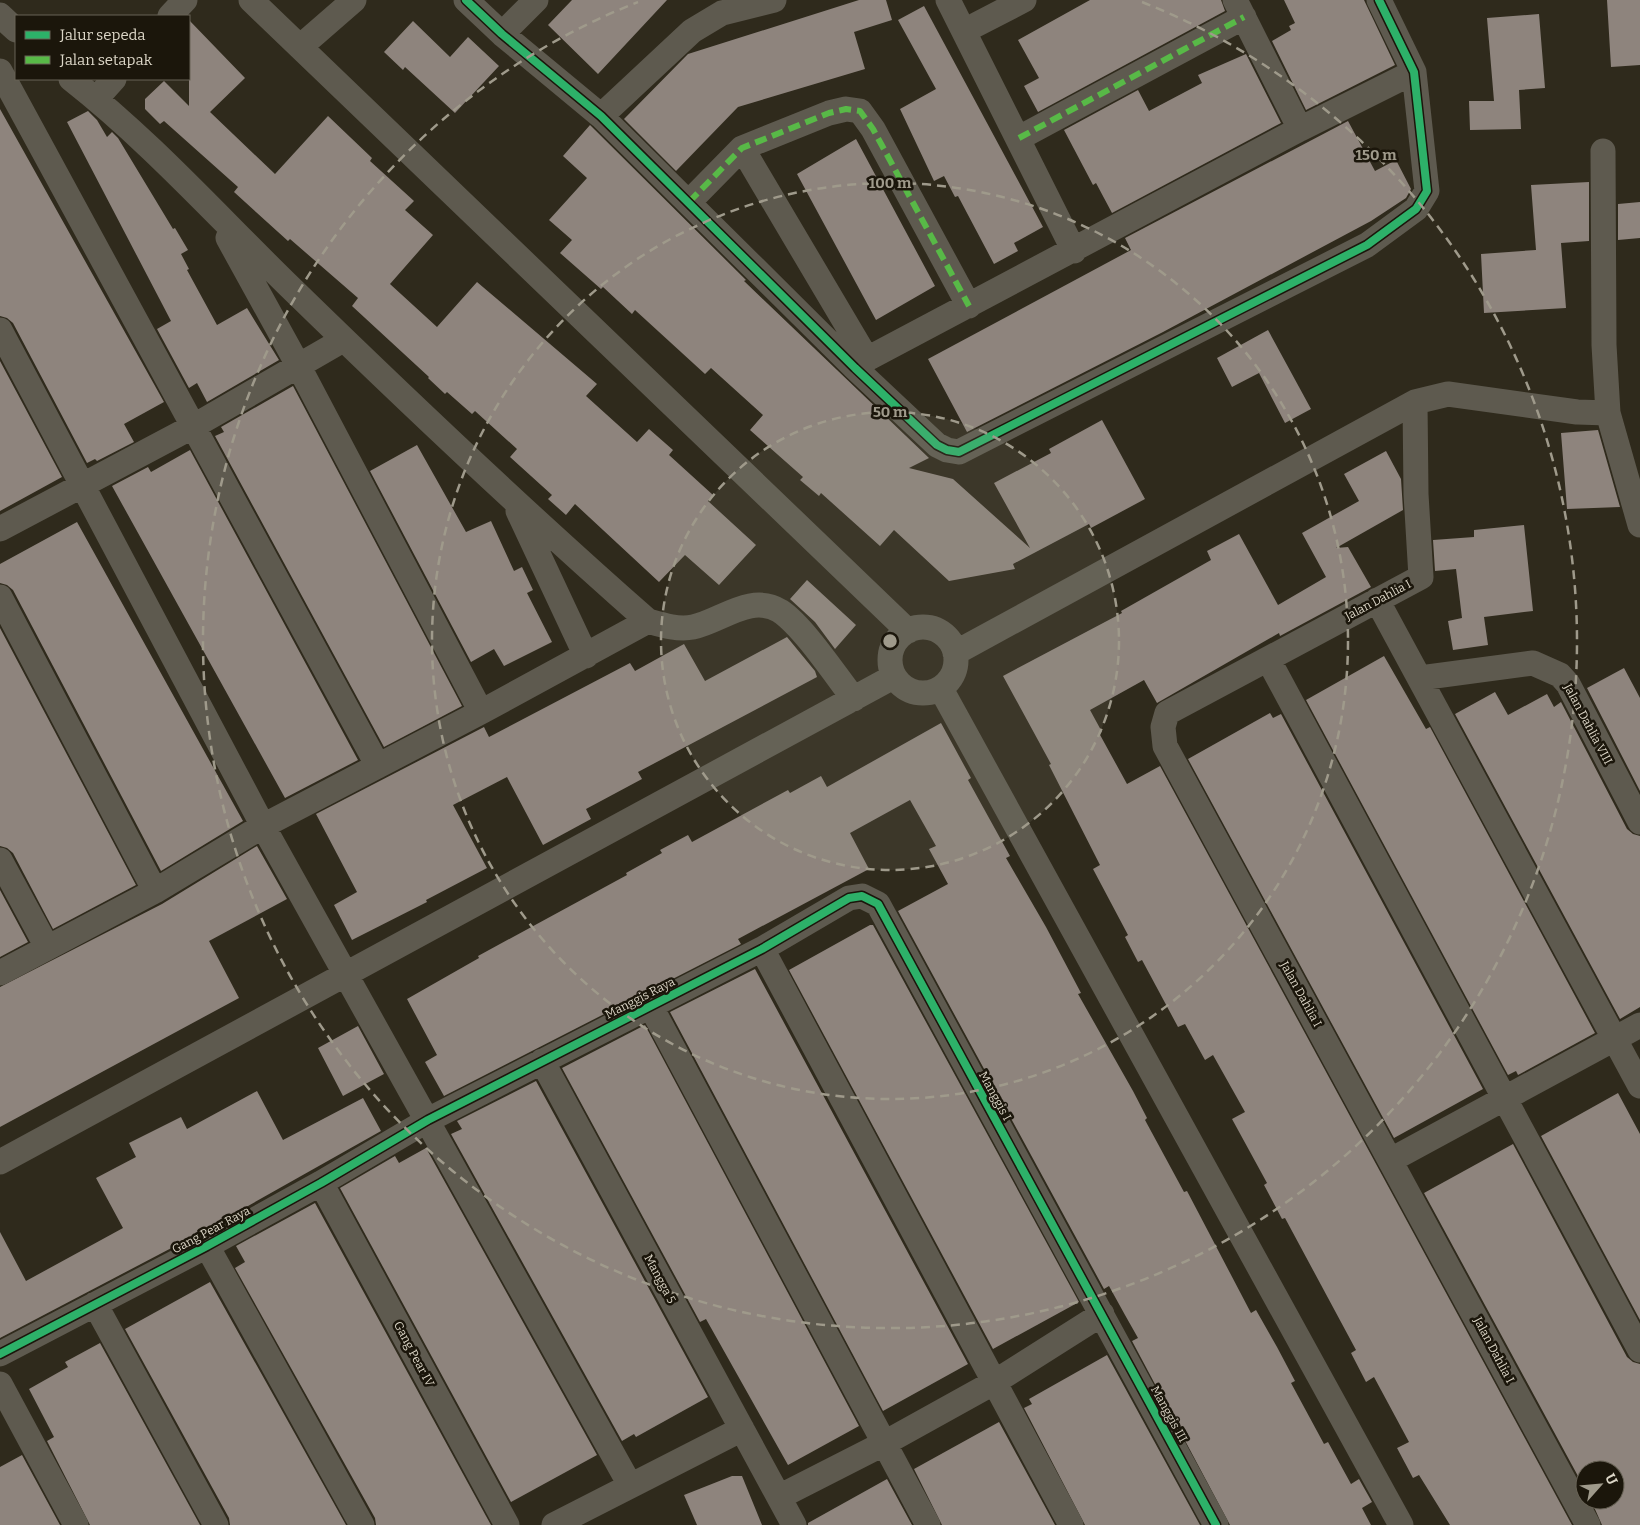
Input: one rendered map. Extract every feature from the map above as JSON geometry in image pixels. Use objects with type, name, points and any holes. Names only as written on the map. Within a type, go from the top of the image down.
[{"type":"street","points":[[171,15],[185,0]]},
{"type":"street","points":[[251,0],[908,631]]},
{"type":"street","points":[[300,47],[354,0]]},
{"type":"street","points":[[466,0],[502,34],[601,116],[861,364],[938,445],[959,452],[1367,246],[1416,210],[1427,192],[1414,72],[1379,0]]},
{"type":"street","points":[[502,34],[536,0]]},
{"type":"street","points":[[601,116],[721,6],[774,0]]},
{"type":"street","points":[[948,0],[1019,138],[1074,251]]},
{"type":"street","points":[[964,31],[1024,0]]},
{"type":"street","points":[[1019,138],[1240,9],[1300,129]]},
{"type":"street","points":[[0,15],[15,29]]},
{"type":"street","points":[[861,364],[1300,129],[1414,72]]},
{"type":"street","points":[[72,80],[96,99],[161,159],[343,340],[513,502],[648,621],[666,627],[692,628],[757,604],[770,606],[794,622],[854,699]]},
{"type":"street","points":[[96,99],[113,80]]},
{"type":"street","points":[[9,83],[378,766]]},
{"type":"street","points":[[689,202],[742,148],[829,113],[846,108],[860,111],[873,129],[969,306]]},
{"type":"street","points":[[742,148],[861,364]]},
{"type":"street","points":[[1603,151],[1604,345],[1608,414],[1640,525]]},
{"type":"street","points":[[215,214],[298,365],[481,712]]},
{"type":"street","points":[[0,330],[263,826],[630,1485]]},
{"type":"street","points":[[0,530],[194,426],[343,340]]},
{"type":"street","points":[[955,653],[1415,402],[1448,394],[1577,412],[1608,414]]},
{"type":"street","name":"Jalan Dahlia I","points":[[1415,402],[1416,494],[1421,576],[1167,713],[1162,727],[1165,746],[1588,1525]]},
{"type":"street","points":[[513,502],[586,656]]},
{"type":"street","points":[[0,597],[155,891]]},
{"type":"street","points":[[1377,600],[1640,1086]]},
{"type":"street","points":[[0,973],[155,891],[263,826],[481,712],[648,621]]},
{"type":"street","points":[[926,627],[937,630],[951,642],[955,653],[954,673],[941,689],[923,694],[906,690],[894,677],[890,656],[899,637],[908,631],[926,627]]},
{"type":"street","points":[[1268,659],[1640,1350]]},
{"type":"street","name":"Jalan Dahlia VIII","points":[[1420,678],[1533,664],[1560,675],[1568,684],[1640,822]]},
{"type":"street","points":[[0,1162],[346,976],[894,677]]},
{"type":"street","points":[[941,689],[1401,1525]]},
{"type":"street","points":[[0,860],[47,947]]},
{"type":"street","name":"Manggis Raya","points":[[428,1120],[762,949],[848,898],[862,896]]},
{"type":"street","name":"Manggis I","points":[[862,896],[878,904],[1102,1314]]},
{"type":"street","points":[[762,949],[1071,1525]]},
{"type":"street","points":[[650,1005],[928,1525]]},
{"type":"street","points":[[1391,1160],[1640,1026]]},
{"type":"street","name":"Mangga 5","points":[[542,1061],[794,1525]]},
{"type":"street","name":"Gang Pear Raya","points":[[0,1354],[207,1246],[321,1183],[428,1120]]},
{"type":"street","name":"Gang Pear IV","points":[[321,1183],[507,1525]]},
{"type":"street","points":[[207,1246],[362,1525]]},
{"type":"street","points":[[95,1304],[216,1525]]},
{"type":"street","points":[[779,1497],[883,1444],[994,1383],[1102,1314]]},
{"type":"street","name":"Manggis III","points":[[1102,1314],[1216,1525]]},
{"type":"street","points":[[0,1384],[76,1525]]},
{"type":"street","points":[[554,1525],[742,1429]]},
{"type":"building","points":[[572,0],[667,0],[598,74],[548,25]]},
{"type":"building","points":[[859,0],[886,0],[892,20],[854,32],[865,69],[738,107],[676,171],[624,119],[688,54]]},
{"type":"building","points":[[1090,0],[1221,0],[1225,11],[1038,112],[1024,86],[1039,78],[1018,40]]},
{"type":"building","points":[[1284,0],[1364,0],[1395,65],[1306,110],[1272,41],[1291,30],[1289,26],[1295,23]]},
{"type":"building","points":[[1607,0],[1640,0],[1640,65],[1611,67]]},
{"type":"building","points":[[924,6],[1043,227],[1014,243],[1018,251],[994,264],[958,196],[955,197],[944,176],[934,181],[900,109],[936,89],[898,20]]},
{"type":"building","points":[[1539,14],[1545,88],[1519,90],[1521,129],[1470,130],[1469,101],[1494,101],[1487,18]]},
{"type":"building","points":[[190,21],[245,78],[210,112],[275,174],[328,116],[372,158],[370,161],[414,201],[405,210],[433,235],[390,284],[437,327],[477,282],[597,384],[586,396],[637,442],[649,429],[673,450],[669,455],[713,495],[708,501],[756,545],[719,585],[685,555],[659,582],[575,504],[566,515],[548,499],[552,495],[510,457],[517,449],[475,411],[472,414],[447,392],[445,394],[352,306],[358,298],[290,239],[288,241],[234,192],[238,187],[164,121],[160,124],[145,109],[145,99],[164,81],[189,106]]},
{"type":"building","points":[[413,21],[450,57],[468,37],[499,66],[455,113],[405,67],[403,70],[384,52]]},
{"type":"building","points":[[1246,54],[1281,123],[1112,213],[1096,183],[1093,185],[1064,130],[1138,90],[1149,111],[1202,83],[1198,75]]},
{"type":"building","points":[[0,109],[164,402],[124,424],[134,442],[97,461],[95,459],[87,463],[13,323],[7,318],[0,316]]},
{"type":"building","points":[[88,111],[97,120],[107,137],[112,132],[118,138],[173,229],[175,228],[188,250],[181,254],[189,269],[187,270],[217,325],[247,308],[279,360],[207,402],[197,383],[189,388],[157,329],[171,321],[67,122]]},
{"type":"building","points":[[1348,121],[1375,171],[1396,160],[1411,189],[1406,198],[1371,221],[1163,332],[967,432],[928,359],[1131,250],[1125,238]]},
{"type":"building","points":[[590,125],[746,280],[744,281],[929,458],[909,468],[953,479],[1030,548],[994,483],[1051,453],[1049,449],[1102,420],[1145,499],[1091,528],[1089,524],[1013,564],[1015,569],[949,581],[894,530],[880,546],[821,493],[819,496],[800,480],[803,477],[750,430],[763,415],[711,368],[705,374],[635,310],[632,314],[603,287],[601,289],[560,253],[572,240],[549,220],[587,178],[563,156]]},
{"type":"building","points":[[856,139],[935,286],[876,320],[797,174]]},
{"type":"building","points":[[1589,182],[1589,241],[1561,243],[1566,308],[1484,313],[1481,254],[1536,250],[1531,185]]},
{"type":"building","points":[[1640,202],[1640,238],[1618,240],[1618,204]]},
{"type":"building","points":[[1268,330],[1311,409],[1285,423],[1259,373],[1232,387],[1217,358]]},
{"type":"building","points":[[0,361],[62,477],[0,511]]},
{"type":"building","points":[[293,386],[462,706],[384,747],[215,436],[224,432],[221,427]]},
{"type":"building","points":[[1598,430],[1620,507],[1567,509],[1561,433]]},
{"type":"building","points":[[417,445],[466,532],[491,521],[514,571],[522,567],[533,590],[527,593],[552,642],[504,666],[494,649],[471,662],[370,471]]},
{"type":"building","points":[[190,450],[358,760],[285,798],[112,486],[148,467],[151,472]]},
{"type":"building","points":[[1386,451],[1401,479],[1403,510],[1336,548],[1348,547],[1371,587],[1280,636],[1279,633],[1157,703],[1144,680],[1090,710],[1102,732],[1099,733],[1127,784],[1160,766],[1572,1525],[1450,1525],[1419,1475],[1413,1478],[1397,1448],[1409,1442],[1374,1377],[1366,1382],[1351,1353],[1356,1350],[1285,1218],[1282,1219],[1264,1185],[1267,1183],[1232,1119],[1245,1112],[1213,1055],[1205,1060],[1185,1024],[1178,1027],[1142,960],[1138,962],[1125,937],[1128,935],[1093,869],[1100,865],[1049,765],[1051,764],[1003,676],[1122,613],[1121,611],[1211,560],[1207,551],[1239,534],[1278,605],[1326,577],[1302,533],[1359,501],[1344,474]]},
{"type":"building","points":[[77,522],[243,821],[161,871],[13,590],[7,585],[0,583],[0,564]]},
{"type":"building","points":[[1524,525],[1533,611],[1484,617],[1488,645],[1453,650],[1448,621],[1462,618],[1456,569],[1435,571],[1433,540],[1474,537],[1474,530]]},
{"type":"building","points":[[807,580],[856,625],[835,649],[815,622],[790,599]]},
{"type":"building","points":[[0,628],[136,885],[53,929],[13,853],[7,848],[0,846]]},
{"type":"building","points":[[787,637],[815,671],[817,677],[638,772],[642,779],[586,809],[591,819],[543,845],[507,777],[453,805],[487,868],[426,900],[427,902],[352,940],[334,905],[357,892],[316,814],[484,727],[489,737],[630,663],[635,671],[684,644],[705,681]]},
{"type":"building","points":[[1384,656],[1426,729],[1430,727],[1595,1033],[1518,1075],[1516,1071],[1508,1075],[1306,700]]},
{"type":"building","points":[[1624,668],[1640,698],[1640,791],[1587,688]]},
{"type":"building","points":[[1495,692],[1508,715],[1547,694],[1554,707],[1561,702],[1627,829],[1633,834],[1640,836],[1640,1007],[1620,1019],[1455,714]]},
{"type":"building","points":[[1270,713],[1273,718],[1281,714],[1483,1089],[1394,1138],[1188,759]]},
{"type":"building","points":[[941,723],[971,778],[968,780],[1010,856],[1006,858],[1046,927],[1081,993],[1078,994],[1133,1091],[1147,1118],[1145,1120],[1184,1192],[1187,1191],[1251,1313],[1256,1310],[1277,1347],[1295,1381],[1291,1383],[1324,1444],[1328,1442],[1351,1484],[1359,1479],[1372,1502],[1362,1508],[1371,1525],[1230,1525],[1132,1341],[1138,1338],[1109,1286],[1104,1289],[898,911],[948,884],[929,849],[936,846],[910,800],[850,833],[869,869],[738,939],[741,944],[444,1096],[425,1062],[437,1055],[407,999],[479,958],[478,956],[627,875],[626,873],[662,853],[660,850],[688,835],[692,842],[788,790],[790,793],[821,776],[827,787]]},
{"type":"building","points":[[257,846],[287,899],[209,941],[239,998],[0,1127],[0,987],[162,904]]},
{"type":"building","points":[[0,890],[28,942],[0,957]]},
{"type":"building","points":[[873,925],[1079,1302],[993,1349],[789,970]]},
{"type":"building","points":[[755,969],[968,1364],[883,1411],[670,1012]]},
{"type":"building","points":[[645,1025],[859,1426],[788,1465],[706,1319],[700,1322],[562,1068]]},
{"type":"building","points":[[358,1026],[384,1074],[343,1096],[318,1048]]},
{"type":"building","points":[[536,1081],[708,1397],[636,1437],[634,1434],[622,1441],[451,1134],[462,1129],[457,1121]]},
{"type":"building","points":[[257,1091],[283,1140],[363,1098],[381,1131],[200,1233],[0,1338],[0,1232],[26,1281],[123,1228],[96,1178],[136,1157],[129,1143],[181,1117],[187,1129]]},
{"type":"building","points":[[1618,1093],[1640,1134],[1640,1320],[1541,1136]]},
{"type":"building","points":[[1513,1144],[1627,1357],[1633,1362],[1640,1364],[1640,1525],[1602,1525],[1595,1510],[1625,1510],[1625,1460],[1575,1460],[1575,1471],[1424,1193]]},
{"type":"building","points":[[426,1148],[597,1455],[511,1502],[340,1188],[395,1156],[399,1163]]},
{"type":"building","points":[[315,1203],[491,1525],[376,1525],[375,1518],[235,1268],[245,1262],[236,1246]]},
{"type":"building","points":[[210,1282],[346,1525],[230,1525],[229,1518],[125,1329]]},
{"type":"building","points":[[100,1343],[200,1525],[90,1525],[47,1441],[54,1437],[29,1389],[68,1367],[65,1362]]},
{"type":"building","points":[[1107,1355],[1200,1525],[1085,1525],[1024,1408],[1032,1404],[1029,1399]]},
{"type":"building","points":[[999,1422],[1055,1525],[942,1525],[914,1469]]},
{"type":"building","points":[[22,1455],[60,1525],[0,1525],[0,1467]]},
{"type":"building","points":[[732,1476],[742,1476],[762,1525],[697,1525],[684,1495]]},
{"type":"building","points":[[887,1479],[912,1525],[808,1525],[808,1523]]},
{"type":"marked path","points":[[1019,138],[1244,17]]},
{"type":"marked path","points":[[689,202],[742,148],[829,113],[846,109],[860,111],[873,129],[969,306]]},
{"type":"cycle path","points":[[466,0],[502,34],[601,116],[855,368],[937,445],[947,450],[959,452],[1367,245],[1416,209],[1427,191],[1414,72],[1379,0]]},
{"type":"cycle path","points":[[0,1354],[207,1246],[321,1183],[428,1120],[762,949],[849,898],[862,896],[878,904],[1216,1525]]}]
